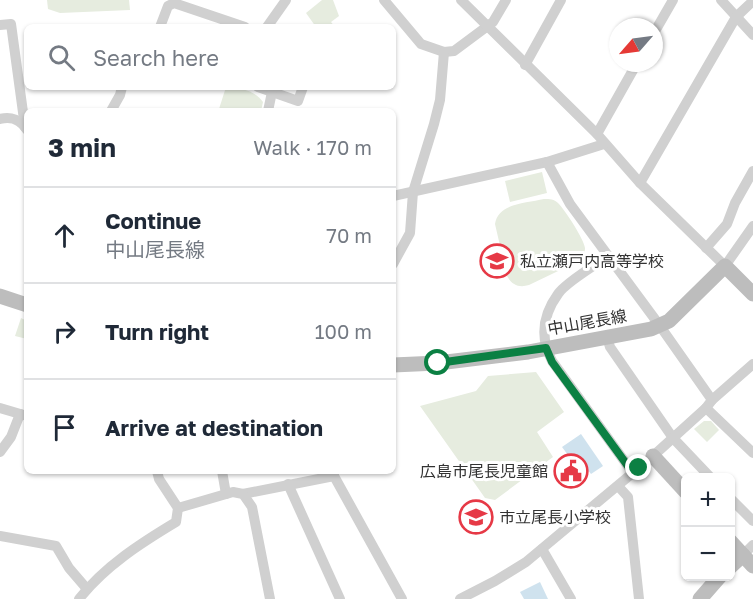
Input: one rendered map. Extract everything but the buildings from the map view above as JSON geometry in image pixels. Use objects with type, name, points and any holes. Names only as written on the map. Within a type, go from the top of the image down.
[{"type":"main road","points":[[725,266],[753,294]]},
{"type":"main road","name":"中山尾長線","points":[[396,365],[438,363],[546,348],[660,326],[669,321],[725,266]]},
{"type":"main road","points":[[0,296],[24,304]]},
{"type":"main road","points":[[653,456],[681,487]]},
{"type":"main road","points":[[735,545],[750,555],[735,564]]},
{"type":"main road","points":[[700,599],[716,581]]},
{"type":"street","points":[[269,24],[286,0]]},
{"type":"street","points":[[384,0],[421,44],[444,52],[454,51],[493,22],[506,0]]},
{"type":"street","points":[[461,0],[597,134],[640,183],[725,266],[753,226]]},
{"type":"street","points":[[525,64],[561,0]]},
{"type":"street","points":[[663,18],[673,0]]},
{"type":"street","points":[[721,0],[753,35]]},
{"type":"street","points":[[640,183],[736,17],[753,1]]},
{"type":"street","points":[[161,24],[168,6],[174,3],[236,24]]},
{"type":"street","points":[[0,25],[11,24],[23,71],[25,108]]},
{"type":"street","points":[[396,259],[410,233],[413,192],[440,100],[444,52]]},
{"type":"street","points":[[597,134],[632,72]]},
{"type":"street","points":[[113,108],[121,90]]},
{"type":"street","points":[[266,90],[298,101],[302,90]]},
{"type":"street","points":[[269,108],[272,92]]},
{"type":"street","points":[[0,119],[9,117],[24,128]]},
{"type":"street","points":[[396,195],[547,162],[604,144]]},
{"type":"street","points":[[547,162],[570,204],[660,326],[709,404],[753,453]]},
{"type":"street","points":[[706,248],[727,224],[735,203],[753,171]]},
{"type":"street","points":[[607,257],[558,292],[545,319],[546,348],[552,362],[633,473]]},
{"type":"street","points":[[608,337],[610,347],[674,438],[707,473]]},
{"type":"street","points":[[460,599],[511,572],[542,549],[674,438],[709,404],[752,368]]},
{"type":"street","points":[[0,408],[24,415],[6,435],[0,452]]},
{"type":"street","points":[[79,599],[134,547],[176,522],[178,508],[158,474]]},
{"type":"street","points":[[223,474],[226,494]]},
{"type":"street","points":[[178,508],[233,492],[243,494],[330,474]]},
{"type":"street","points":[[335,474],[402,599]]},
{"type":"street","points":[[288,484],[340,599]]},
{"type":"street","points":[[618,486],[628,497],[639,599]]},
{"type":"street","points":[[243,494],[252,507],[270,599]]},
{"type":"street","points":[[735,503],[753,521]]},
{"type":"street","points":[[0,536],[56,546],[69,568],[87,589]]},
{"type":"street","points":[[542,549],[571,599]]},
{"type":"shaded area","points":[[47,0],[129,0],[130,10],[60,13],[48,9]]},
{"type":"shaded area","points":[[322,0],[333,0],[339,16],[331,22],[333,24],[314,24],[306,13]]},
{"type":"shaded area","points":[[225,90],[252,92],[263,102],[262,108],[219,108]]},
{"type":"shaded area","points":[[542,172],[547,193],[510,202],[505,181]]},
{"type":"shaded area","points":[[544,199],[555,201],[565,212],[581,238],[585,248],[584,254],[579,261],[529,285],[516,285],[507,276],[495,224],[497,217],[514,205]]},
{"type":"shaded area","points":[[21,318],[24,320],[24,338],[15,336]]},
{"type":"shaded area","points":[[536,372],[564,412],[537,432],[553,457],[495,500],[485,498],[420,406],[476,391],[488,376]]},
{"type":"shaded area","points":[[704,421],[711,421],[719,430],[707,442],[694,429]]},
{"type":"water","points":[[581,434],[603,466],[591,474],[577,456],[571,459],[562,447]]},
{"type":"water","points":[[540,582],[548,599],[524,599],[520,592]]},
{"type":"place","name":"私立瀬戸内高等学校","points":[[497,261]]},
{"type":"place","name":"広島市尾長児童館","points":[[571,471]]},
{"type":"place","name":"市立尾長小学校","points":[[476,517]]},
{"type":"route","points":[[438,363],[546,348],[552,362],[633,473],[639,468]]}]
